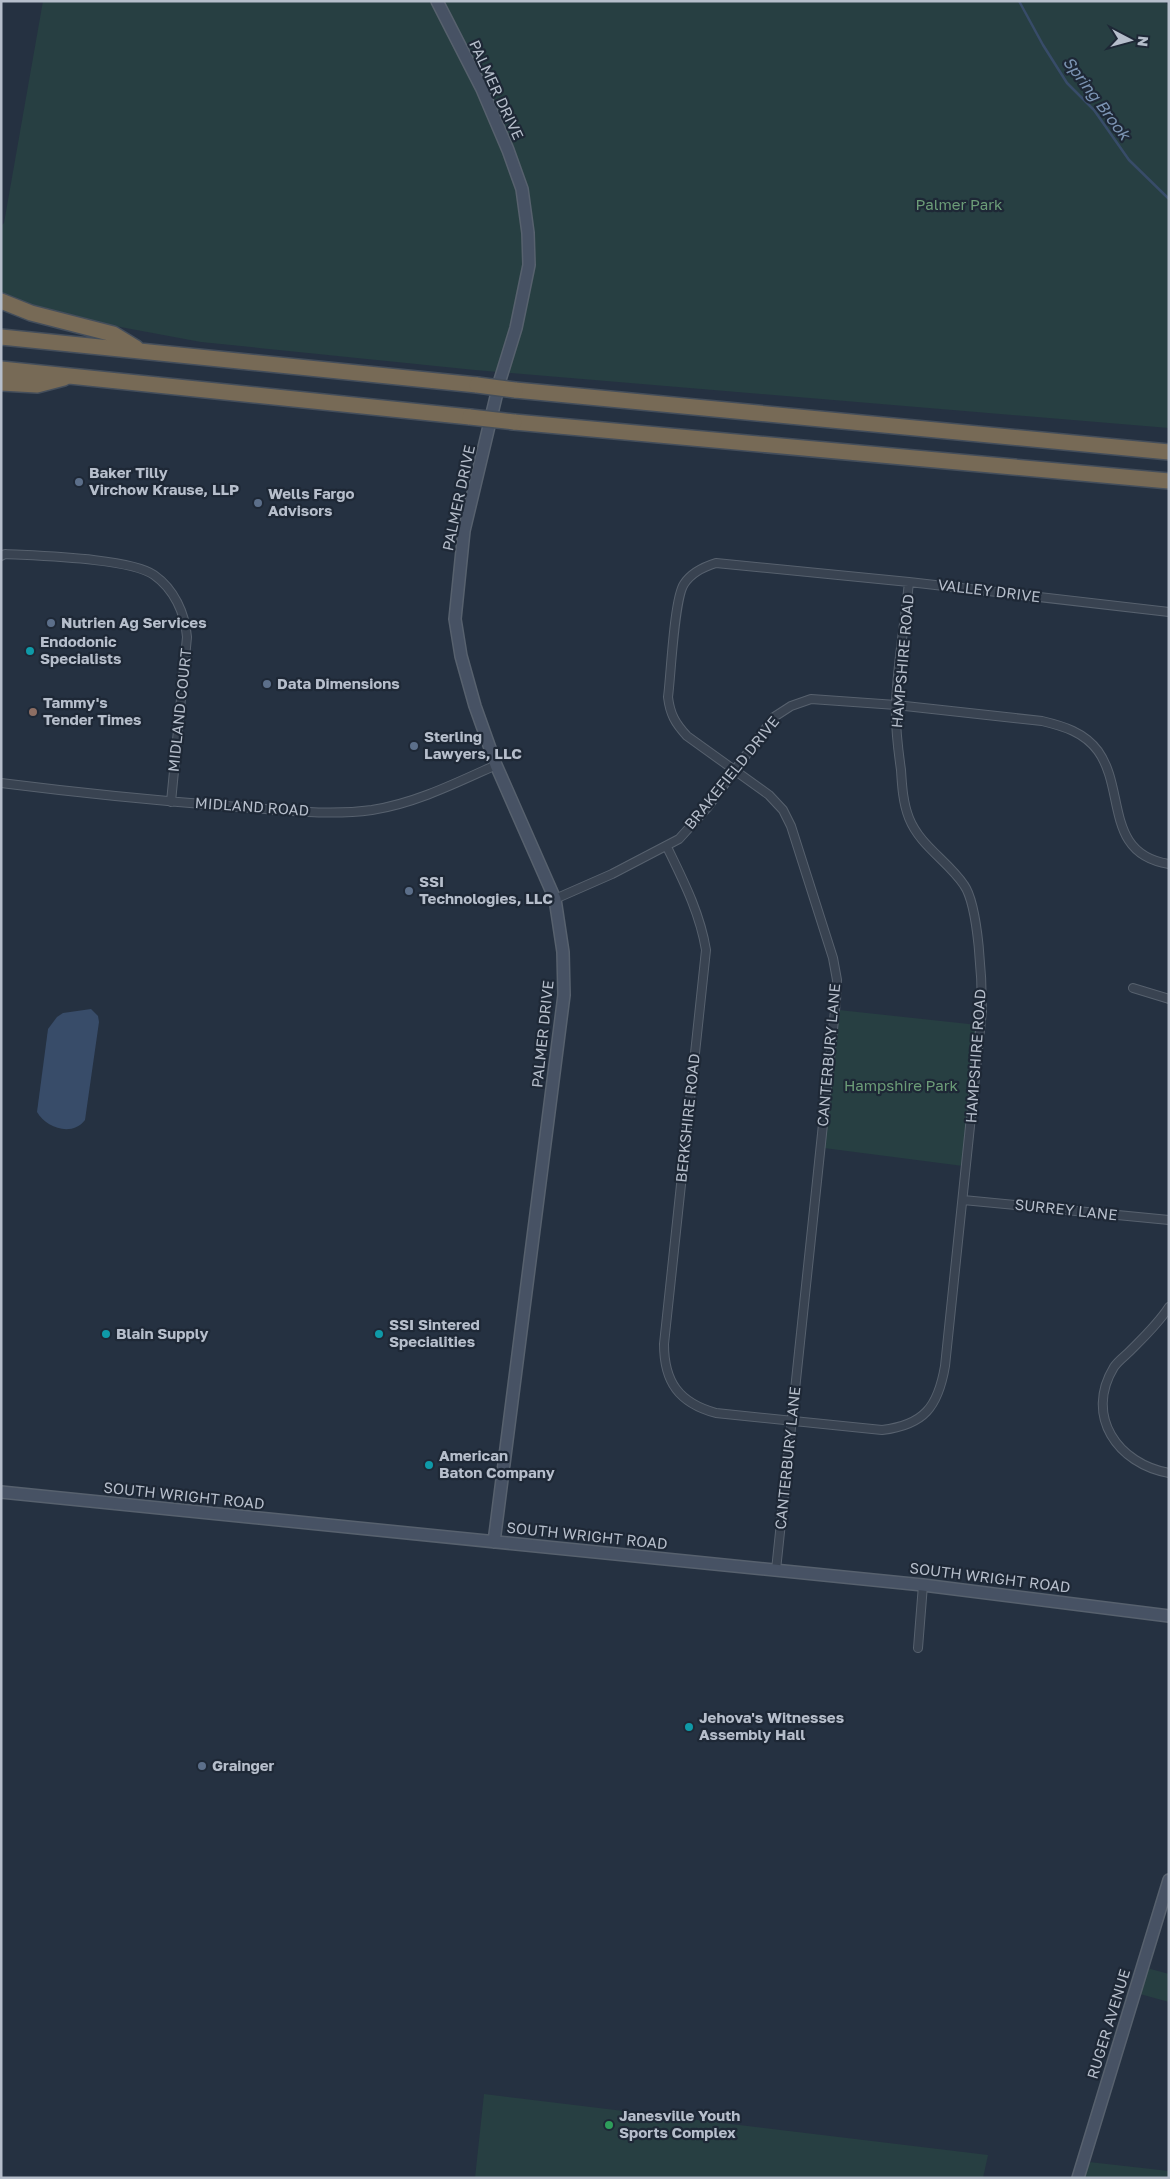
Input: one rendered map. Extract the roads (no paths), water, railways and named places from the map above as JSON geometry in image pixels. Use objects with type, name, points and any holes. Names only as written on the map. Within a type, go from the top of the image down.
[{"type":"highway","points":[[1,301],[30,313],[113,334],[140,350]]},
{"type":"highway","points":[[1,337],[515,390],[1169,452]]},
{"type":"highway","points":[[1,369],[514,422],[1169,481]]},
{"type":"highway","points":[[1,383],[37,385],[73,376]]},
{"type":"street","name":"PALMER DRIVE","points":[[436,1],[482,89],[508,150],[522,189],[528,233],[528,265],[516,328],[500,380],[464,531],[455,619],[461,656],[496,765],[555,899],[563,952],[564,995],[494,1542]]},
{"type":"street","name":"MIDLAND COURT","points":[[1,556],[5,554],[124,564],[153,574],[173,594],[186,623],[188,637],[171,802]]},
{"type":"street","name":"VALLEY DRIVE","points":[[693,574],[703,567],[716,563],[909,582],[1169,612]]},
{"type":"street","name":"CANTERBURY LANE","points":[[693,574],[680,592],[668,696],[670,712],[676,725],[687,736],[769,795],[783,810],[791,826],[834,958],[837,980],[776,1570]]},
{"type":"street","name":"HAMPSHIRE ROAD","points":[[792,1421],[882,1430],[898,1428],[912,1423],[925,1415],[935,1402],[942,1386],[945,1366],[982,1012],[982,990],[972,903],[965,886],[916,834],[904,798],[896,705],[909,582]]},
{"type":"street","name":"BRAKEFIELD DRIVE","points":[[555,899],[679,839],[707,808],[774,717],[791,706],[811,700],[896,705],[1042,721],[1064,726],[1083,736],[1098,751],[1108,770],[1122,829],[1132,845],[1146,856],[1169,864]]},
{"type":"street","name":"MIDLAND ROAD","points":[[1,783],[171,802],[323,813],[373,810],[424,797],[496,765]]},
{"type":"street","name":"BERKSHIRE ROAD","points":[[667,846],[697,914],[703,931],[706,950],[664,1344],[664,1360],[667,1374],[678,1393],[698,1408],[716,1414],[792,1421]]},
{"type":"street","points":[[1133,988],[1169,999]]},
{"type":"street","name":"SURREY LANE","points":[[963,1200],[1169,1220]]},
{"type":"street","points":[[1169,1308],[1160,1321],[1114,1366],[1106,1386],[1103,1407],[1108,1428],[1118,1447],[1134,1461],[1153,1470],[1169,1473]]},
{"type":"street","name":"SOUTH WRIGHT ROAD","points":[[1,1492],[923,1585],[1169,1616]]},
{"type":"street","points":[[918,1648],[923,1585]]},
{"type":"street","name":"RUGER AVENUE","points":[[1078,2178],[1169,1880]]},
{"type":"water","points":[[91,1009],[98,1016],[99,1022],[85,1120],[73,1128],[66,1129],[53,1126],[41,1118],[37,1112],[48,1029],[57,1017],[63,1013]]},
{"type":"waterway","name":"Spring Brook","points":[[1019,1],[1043,45],[1067,83],[1094,110],[1129,160],[1169,199]]},
{"type":"place","name":"Baker Tilly Virchow Krause, LLP","points":[[79,482]]},
{"type":"place","name":"Wells Fargo Advisors","points":[[258,503]]},
{"type":"place","name":"Nutrien Ag Services","points":[[51,623]]},
{"type":"place","name":"Endodonic Specialists","points":[[30,651]]},
{"type":"place","name":"Data Dimensions","points":[[267,684]]},
{"type":"place","name":"Tammy's Tender Times","points":[[33,712]]},
{"type":"place","name":"Sterling Lawyers, LLC","points":[[414,746]]},
{"type":"place","name":"SSI Technologies, LLC","points":[[409,891]]},
{"type":"place","name":"Blain Supply","points":[[106,1334]]},
{"type":"place","name":"SSI Sintered Specialities","points":[[379,1334]]},
{"type":"place","name":"American Baton Company","points":[[429,1465]]},
{"type":"place","name":"Jehova's Witnesses Assembly Hall","points":[[689,1727]]},
{"type":"place","name":"Grainger","points":[[202,1766]]},
{"type":"place","name":"Janesville Youth Sports Complex","points":[[609,2125]]},
{"type":"park label","name":"Palmer Park","points":[[959,205]]},
{"type":"park label","name":"Hampshire Park","points":[[901,1086]]}]
